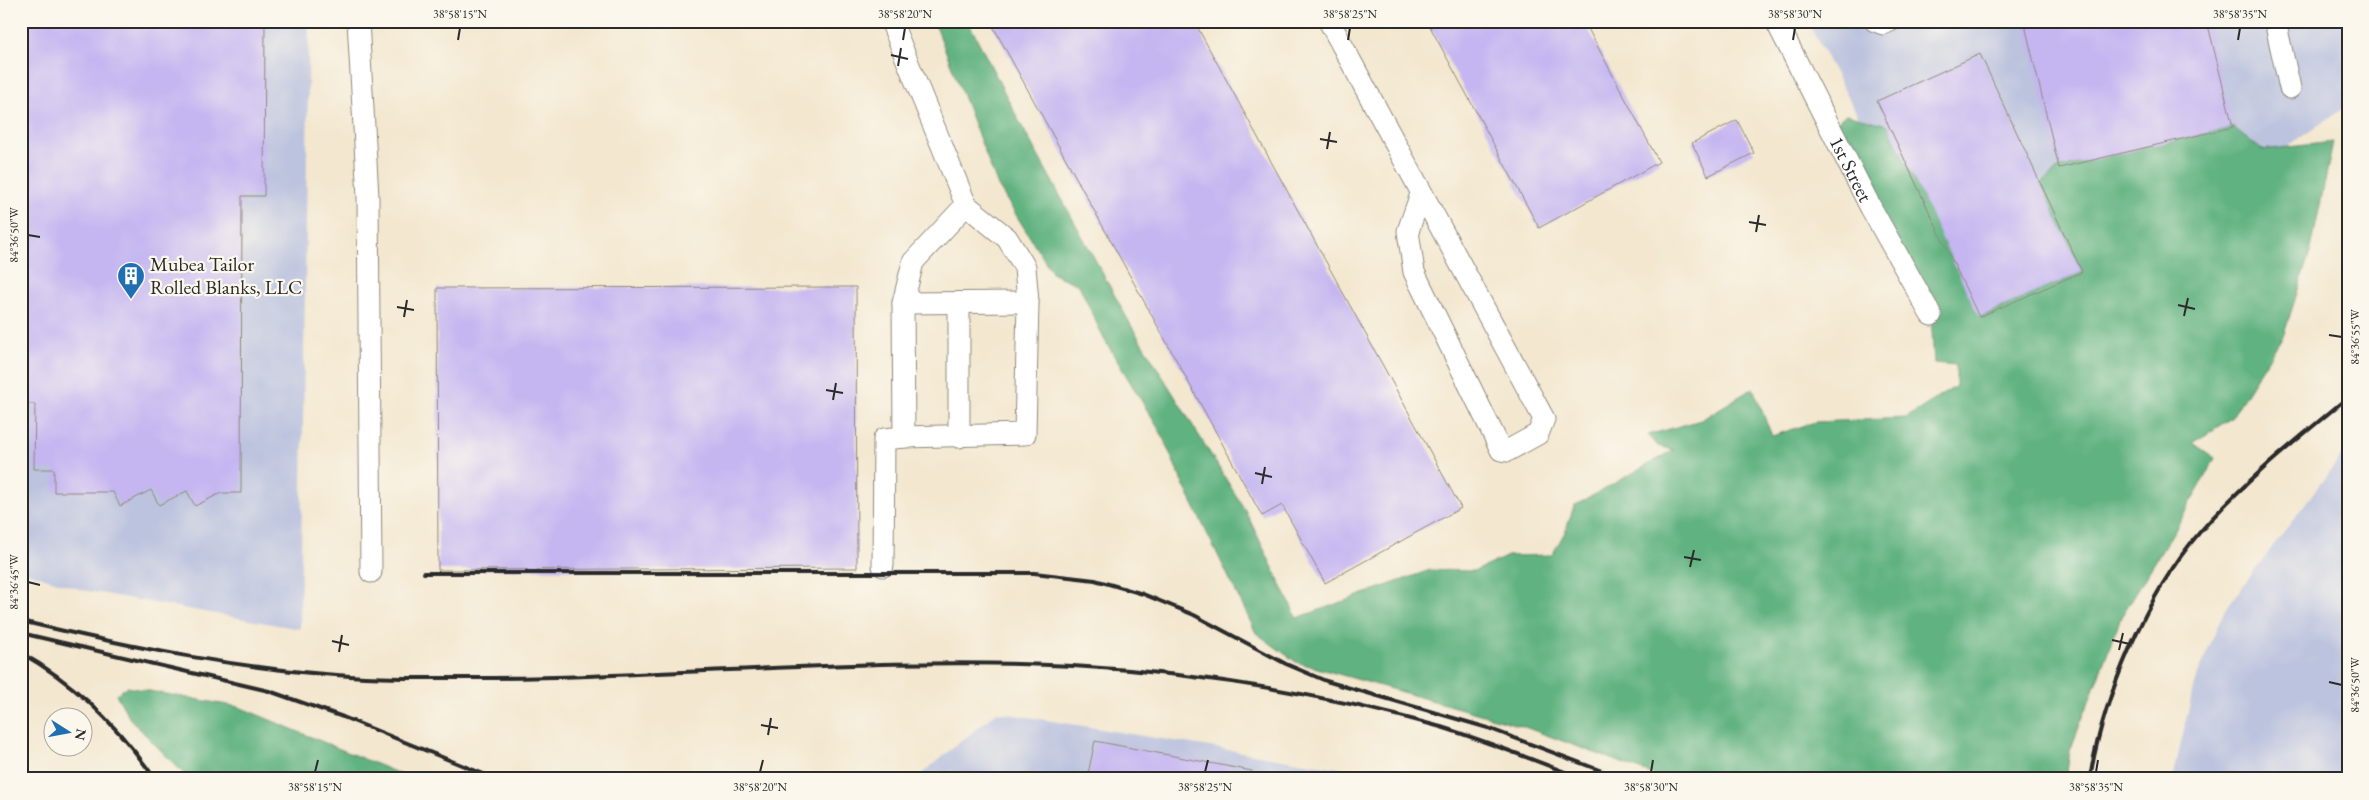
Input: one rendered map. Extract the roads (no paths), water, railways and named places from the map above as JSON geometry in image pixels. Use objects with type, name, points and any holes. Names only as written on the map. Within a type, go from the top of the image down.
[{"type":"street","points":[[358,21],[368,197],[371,572]]},
{"type":"street","points":[[883,566],[884,439],[1025,434],[1028,302],[1025,267],[1007,238],[966,205],[891,21]]},
{"type":"street","points":[[1329,21],[1544,419],[1538,434],[1507,451],[1501,450],[1414,272],[1408,231],[1421,194]]},
{"type":"street","name":"1st Street","points":[[1776,21],[1871,208],[1931,315]]},
{"type":"street","points":[[1875,21],[1883,24],[1890,21]]},
{"type":"street","points":[[2275,21],[2290,88]]},
{"type":"street","points":[[904,437],[903,303],[913,262],[966,205]]},
{"type":"street","points":[[903,303],[1028,302]]},
{"type":"street","points":[[959,303],[959,437]]},
{"type":"railway","points":[[2090,779],[2096,748],[2116,682],[2145,616],[2162,585],[2200,532],[2234,496],[2348,397]]},
{"type":"railway","points":[[424,573],[1034,573],[1095,580],[1143,594],[1194,615],[1286,664],[1326,681],[1488,728],[1623,779]]},
{"type":"railway","points":[[21,621],[184,656],[308,673],[364,677],[538,677],[920,663],[996,663],[1119,669],[1212,679],[1351,704],[1441,727],[1583,779]]},
{"type":"railway","points":[[21,633],[269,691],[343,717],[496,779]]},
{"type":"railway","points":[[21,653],[61,678],[96,708],[127,742],[155,779]]},
{"type":"place","name":"Mubea Tailor Rolled Blanks, LLC","points":[[131,300]]}]
